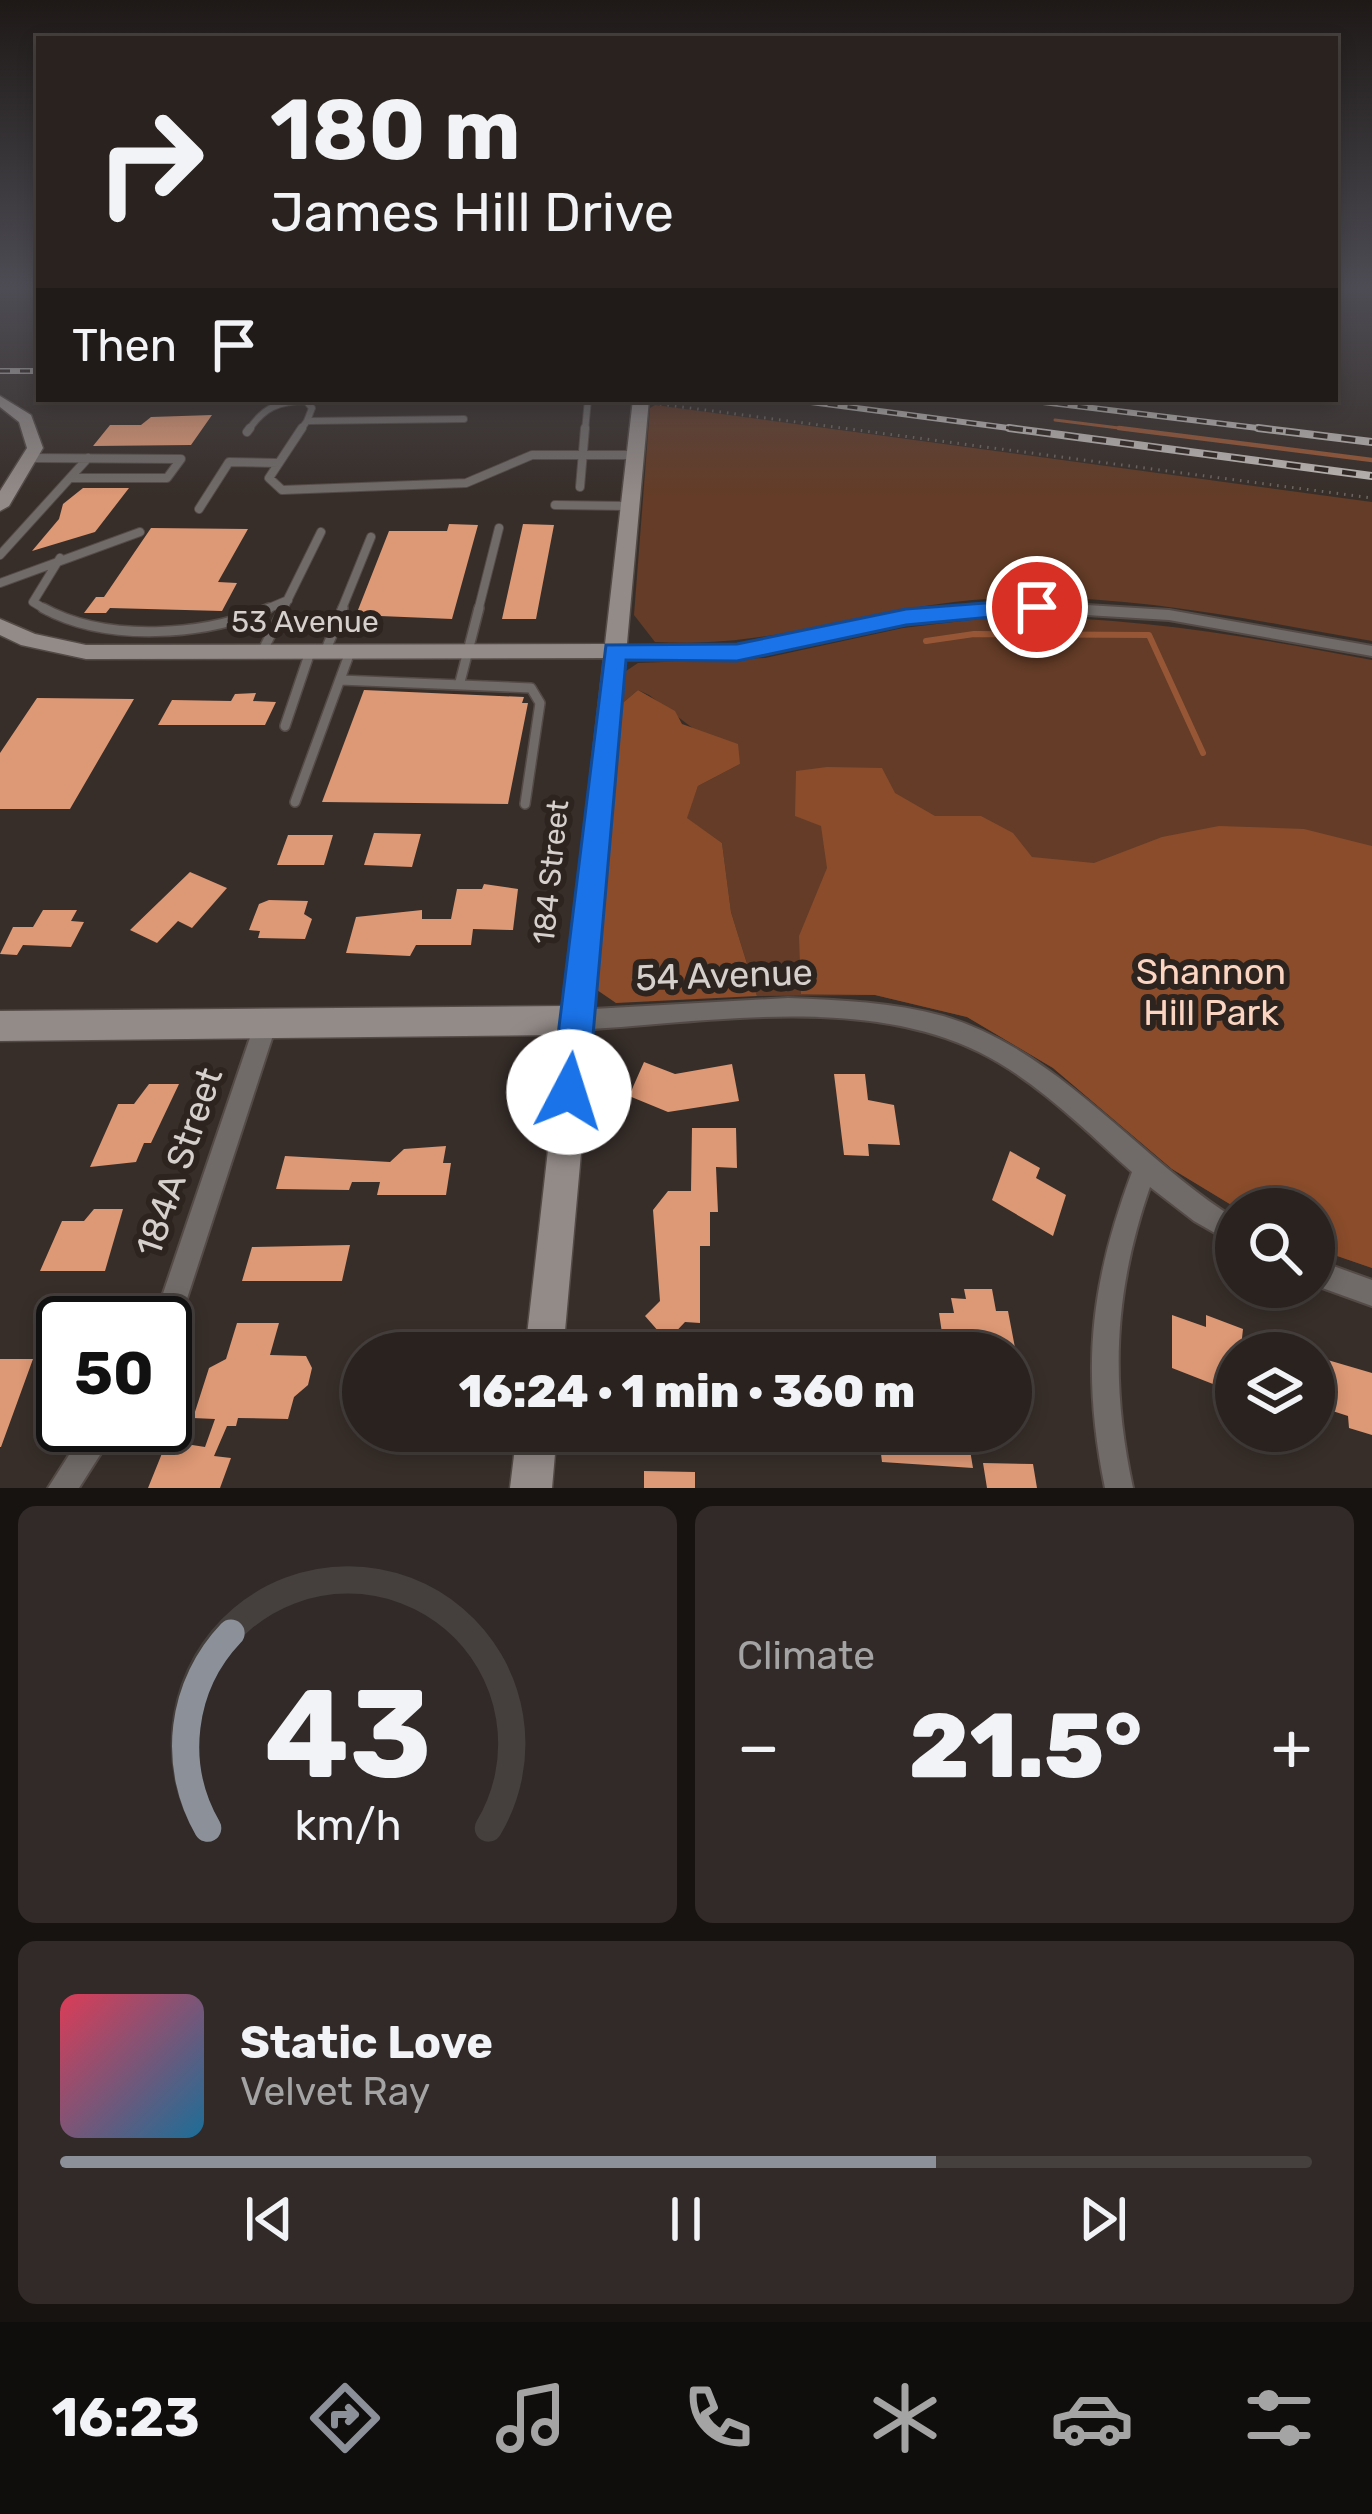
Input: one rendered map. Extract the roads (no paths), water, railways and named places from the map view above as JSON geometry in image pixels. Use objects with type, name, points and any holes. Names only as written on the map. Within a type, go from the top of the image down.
[{"type":"street","points":[[0,401],[16,408],[31,424],[33,458],[2,500]]},
{"type":"street","name":"184 Street","points":[[546,1332],[636,455],[646,402]]},
{"type":"street","points":[[615,651],[737,652],[906,617],[1037,607],[1169,614],[1372,651]]},
{"type":"street","name":"53 Avenue","points":[[0,626],[29,640],[86,652],[615,651]]},
{"type":"street","name":"54 Avenue","points":[[0,1026],[576,1020],[859,1009],[928,1019],[990,1046],[1062,1097],[1144,1171],[1215,1219]]},
{"type":"street","name":"184A Street","points":[[175,1296],[266,1023]]},
{"type":"street","points":[[1118,1488],[1103,1396],[1101,1340],[1116,1250],[1144,1171]]},
{"type":"street","points":[[1335,1280],[1372,1293]]},
{"type":"street","points":[[62,1488],[87,1452]]},
{"type":"street","points":[[531,1488],[535,1452]]},
{"type":"lane","points":[[247,432],[263,406],[276,402]]},
{"type":"lane","points":[[307,402],[312,408],[307,421],[269,478],[282,490],[397,489],[466,482],[532,455],[636,455]]},
{"type":"lane","points":[[580,488],[588,402]]},
{"type":"lane","points":[[307,421],[464,419]]},
{"type":"lane","points":[[33,458],[181,459],[167,478],[71,478]]},
{"type":"lane","points":[[0,555],[88,458]]},
{"type":"lane","points":[[199,509],[229,462],[279,463]]},
{"type":"lane","points":[[555,505],[632,506]]},
{"type":"lane","points":[[460,682],[499,528]]},
{"type":"lane","points":[[0,583],[140,532]]},
{"type":"lane","points":[[262,652],[321,532]]},
{"type":"lane","points":[[285,726],[371,537]]},
{"type":"lane","points":[[60,558],[33,602],[73,621],[106,627],[217,626],[288,600]]},
{"type":"lane","points":[[295,802],[350,652]]},
{"type":"lane","points":[[340,680],[531,688],[539,697],[525,804]]},
{"type":"waterway","points":[[1055,420],[1119,428]]},
{"type":"waterway","points":[[1119,428],[1143,431]]},
{"type":"waterway","points":[[1119,428],[1372,460]]},
{"type":"waterway","points":[[926,641],[974,634],[1149,635],[1203,753]]},
{"type":"railway","points":[[0,371],[36,371]]},
{"type":"railway","points":[[811,402],[1032,431]]},
{"type":"railway","points":[[1043,402],[1283,431]]},
{"type":"railway","points":[[1009,428],[1372,476]]},
{"type":"railway","points":[[1258,428],[1372,442]]},
{"type":"park label","name":"Shannon Hill Park","points":[[1211,992]]}]
